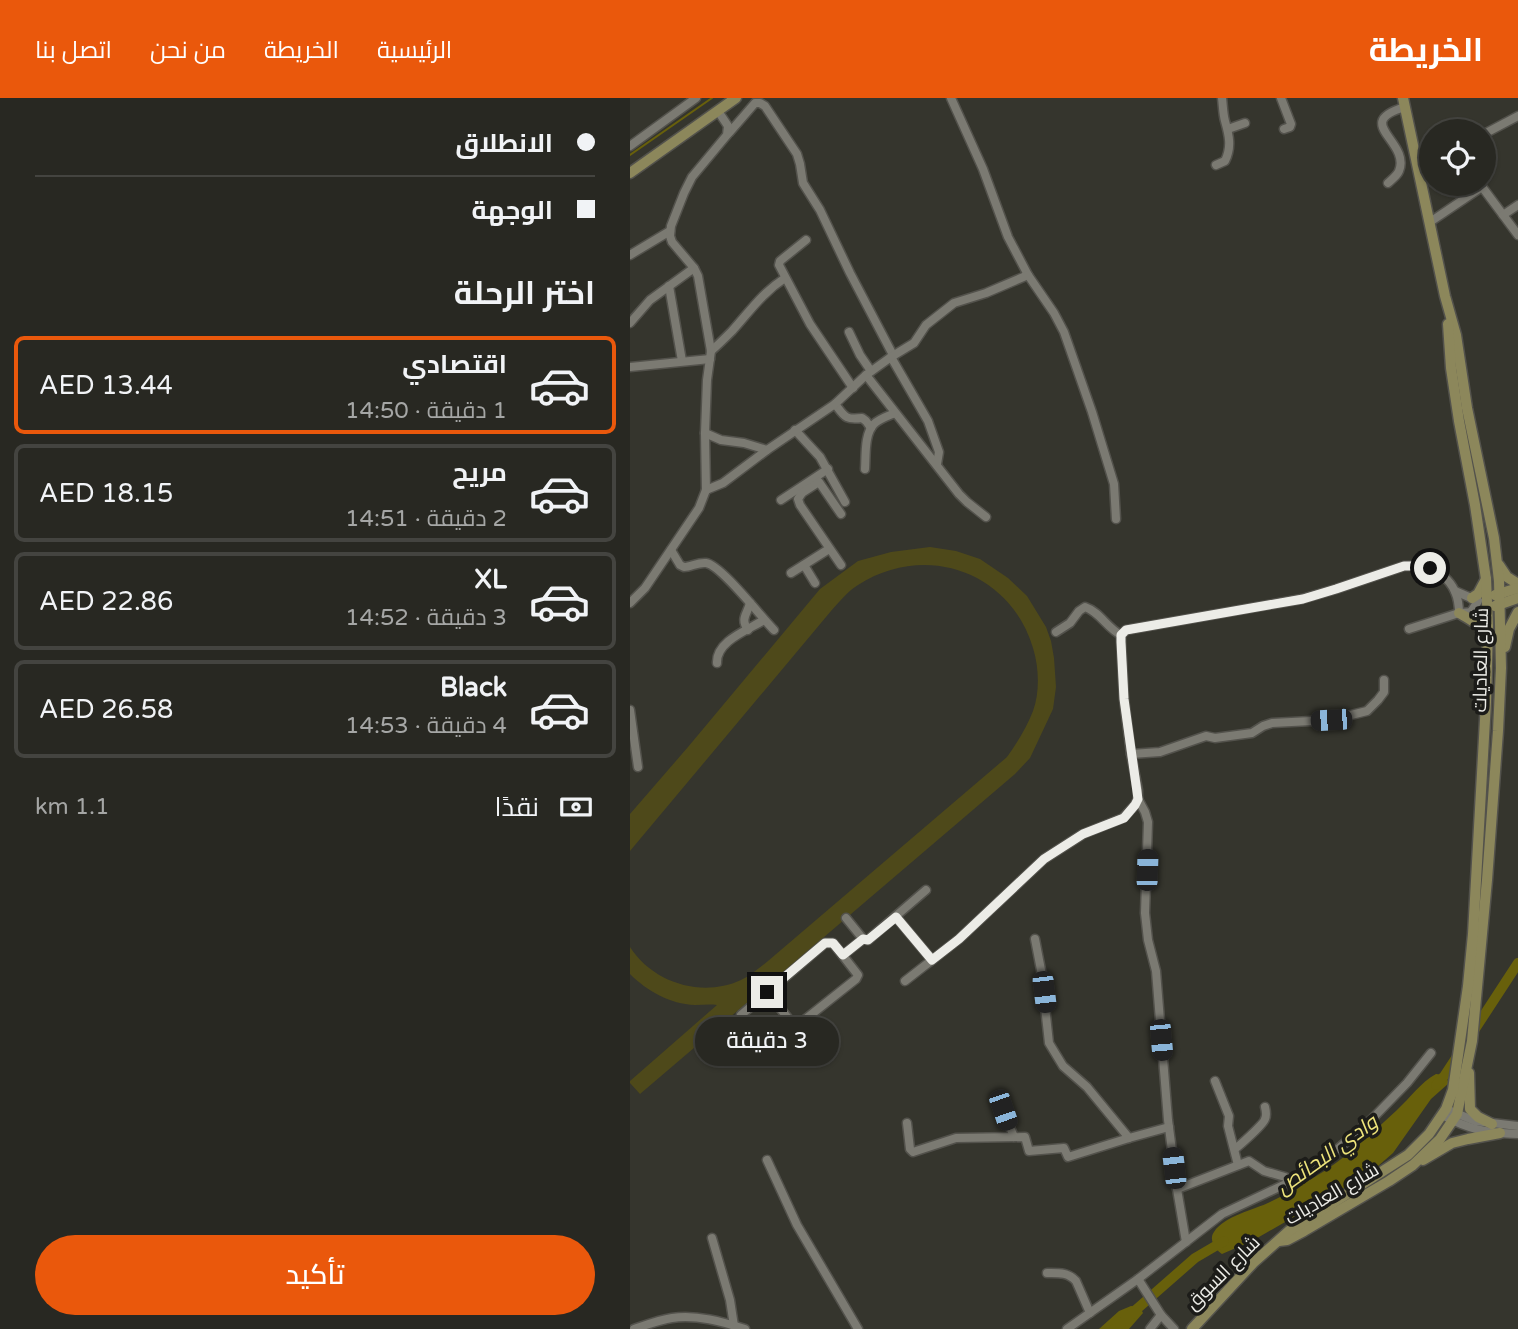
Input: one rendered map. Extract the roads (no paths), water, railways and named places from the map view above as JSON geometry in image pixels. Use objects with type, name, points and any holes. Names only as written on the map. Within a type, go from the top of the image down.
[{"type":"main road","points":[[630,173],[736,98]]},
{"type":"main road","name":"شارع العاديات","points":[[1279,1241],[1289,1231],[1408,1155],[1444,1112],[1472,1041],[1487,880],[1501,668],[1497,562],[1461,375],[1456,335],[1445,296],[1404,103]]},
{"type":"main road","name":"شارع العاديات","points":[[1279,1241],[1304,1231],[1413,1165],[1440,1139],[1455,1117],[1463,1062],[1473,934],[1488,609],[1479,599],[1486,579],[1451,368],[1445,296]]},
{"type":"main road","points":[[1497,562],[1507,577],[1518,586]]},
{"type":"main road","points":[[1486,579],[1478,594],[1479,599],[1518,586]]},
{"type":"main road","points":[[1488,609],[1518,598]]},
{"type":"main road","points":[[1501,668],[1509,629],[1518,612]]},
{"type":"main road","points":[[1459,613],[1480,626],[1488,646]]},
{"type":"main road","points":[[1463,1062],[1470,1081],[1470,1109],[1478,1117],[1492,1124]]},
{"type":"main road","points":[[1413,1165],[1452,1143],[1500,1133]]},
{"type":"main road","name":"شارع السوق","points":[[1192,1329],[1253,1263],[1279,1241]]},
{"type":"street","points":[[630,146],[696,98]]},
{"type":"street","points":[[951,98],[984,169],[1008,237],[1064,332],[1114,484],[1116,519]]},
{"type":"street","points":[[1216,165],[1225,161],[1230,142],[1222,98]]},
{"type":"street","points":[[1281,98],[1291,124],[1284,129]]},
{"type":"street","points":[[630,603],[642,594],[699,508],[706,490],[705,433],[710,355],[698,276],[672,242],[670,231],[692,177],[755,103],[765,106],[799,159],[803,183],[820,210],[892,356],[928,421],[939,452],[937,464]]},
{"type":"street","points":[[1388,183],[1399,172],[1400,161],[1396,146],[1383,130],[1382,121],[1404,103]]},
{"type":"street","points":[[718,111],[728,126],[727,135]]},
{"type":"street","points":[[1496,128],[1518,117]]},
{"type":"street","points":[[1228,129],[1245,123]]},
{"type":"street","points":[[1430,222],[1466,196]]},
{"type":"street","points":[[1489,196],[1518,235]]},
{"type":"street","points":[[1503,215],[1518,205]]},
{"type":"street","points":[[630,255],[670,231]]},
{"type":"street","points":[[806,240],[780,261],[779,265],[810,324],[853,388]]},
{"type":"street","points":[[630,323],[650,300],[694,268]]},
{"type":"street","points":[[706,490],[723,482],[835,404],[869,373],[916,341],[926,326],[954,303],[1028,275]]},
{"type":"street","points":[[630,367],[710,355],[764,293],[785,278]]},
{"type":"street","points":[[669,286],[682,361]]},
{"type":"street","points":[[849,332],[869,373],[895,413],[959,494],[986,517]]},
{"type":"street","points":[[835,404],[846,418],[864,419],[871,428]]},
{"type":"street","points":[[865,469],[871,428],[877,421],[895,413]]},
{"type":"street","points":[[795,430],[828,469],[845,502]]},
{"type":"street","points":[[705,433],[721,440],[767,450]]},
{"type":"street","points":[[781,500],[828,469]]},
{"type":"street","points":[[841,514],[819,482],[802,493],[798,499],[841,565]]},
{"type":"street","points":[[791,573],[829,549]]},
{"type":"street","points":[[671,550],[680,565],[704,563],[713,566],[774,630]]},
{"type":"street","points":[[804,565],[815,583]]},
{"type":"street","points":[[1121,635],[1129,629],[1303,599],[1404,566],[1422,566],[1439,572],[1455,591],[1459,613]]},
{"type":"street","points":[[1455,591],[1479,599]]},
{"type":"street","points":[[1471,612],[1479,599]]},
{"type":"street","points":[[1459,613],[1479,599]]},
{"type":"street","points":[[748,630],[744,618],[750,603]]},
{"type":"street","points":[[1056,632],[1086,607],[1094,610],[1108,626],[1121,635]]},
{"type":"street","points":[[1409,629],[1459,613],[1488,609]]},
{"type":"street","points":[[717,663],[720,651],[731,640],[764,620]]},
{"type":"street","points":[[1121,635],[1124,699],[1131,754],[1138,799],[1148,822],[1145,914],[1156,971],[1169,1127],[1186,1242]]},
{"type":"street","points":[[1131,754],[1160,752],[1206,736],[1215,738],[1252,733],[1272,723],[1331,720],[1367,711],[1384,692],[1384,680]]},
{"type":"street","points":[[630,710],[638,767]]},
{"type":"street","points":[[905,981],[959,939],[1044,859],[1083,834],[1124,818],[1138,799]]},
{"type":"street","points":[[843,955],[863,939],[868,940],[926,890]]},
{"type":"street","points":[[896,917],[932,960]]},
{"type":"street","points":[[846,919],[863,939]]},
{"type":"street","points":[[1035,939],[1049,1043],[1063,1066],[1087,1087],[1129,1138]]},
{"type":"street","points":[[741,1015],[767,992],[825,943],[833,943],[858,978],[798,1025],[792,1023],[767,992]]},
{"type":"street","points":[[1068,1329],[1222,1214],[1292,1181],[1339,1148],[1371,1120],[1432,1053]]},
{"type":"street","points":[[1215,1081],[1229,1116],[1228,1126],[1238,1165]]},
{"type":"street","points":[[1004,1101],[1003,1110],[1014,1137]]},
{"type":"street","points":[[1235,1149],[1265,1120],[1265,1107]]},
{"type":"street","points":[[1444,1112],[1480,1131],[1518,1134]]},
{"type":"street","points":[[1455,1117],[1518,1126]]},
{"type":"street","points":[[907,1123],[910,1149],[914,1152],[957,1138],[1025,1137],[1029,1151],[1064,1148],[1068,1157],[1169,1127]]},
{"type":"street","points":[[768,1160],[797,1225],[858,1329]]},
{"type":"street","points":[[1177,1189],[1249,1161],[1264,1171],[1292,1181]]},
{"type":"street","points":[[712,1238],[730,1300],[734,1326]]},
{"type":"street","points":[[1047,1273],[1072,1277],[1090,1313]]},
{"type":"street","points":[[1138,1279],[1161,1315],[1174,1329]]},
{"type":"street","points":[[1150,1329],[1161,1315]]},
{"type":"street","points":[[634,1329],[683,1317],[721,1322],[745,1329]]},
{"type":"waterway","points":[[630,155],[712,98]]},
{"type":"waterway","name":"وادي البحائص","points":[[1436,1085],[1518,963]]},
{"type":"waterway","name":"وادي البحائص","points":[[1114,1329],[1195,1258],[1224,1241]]}]
